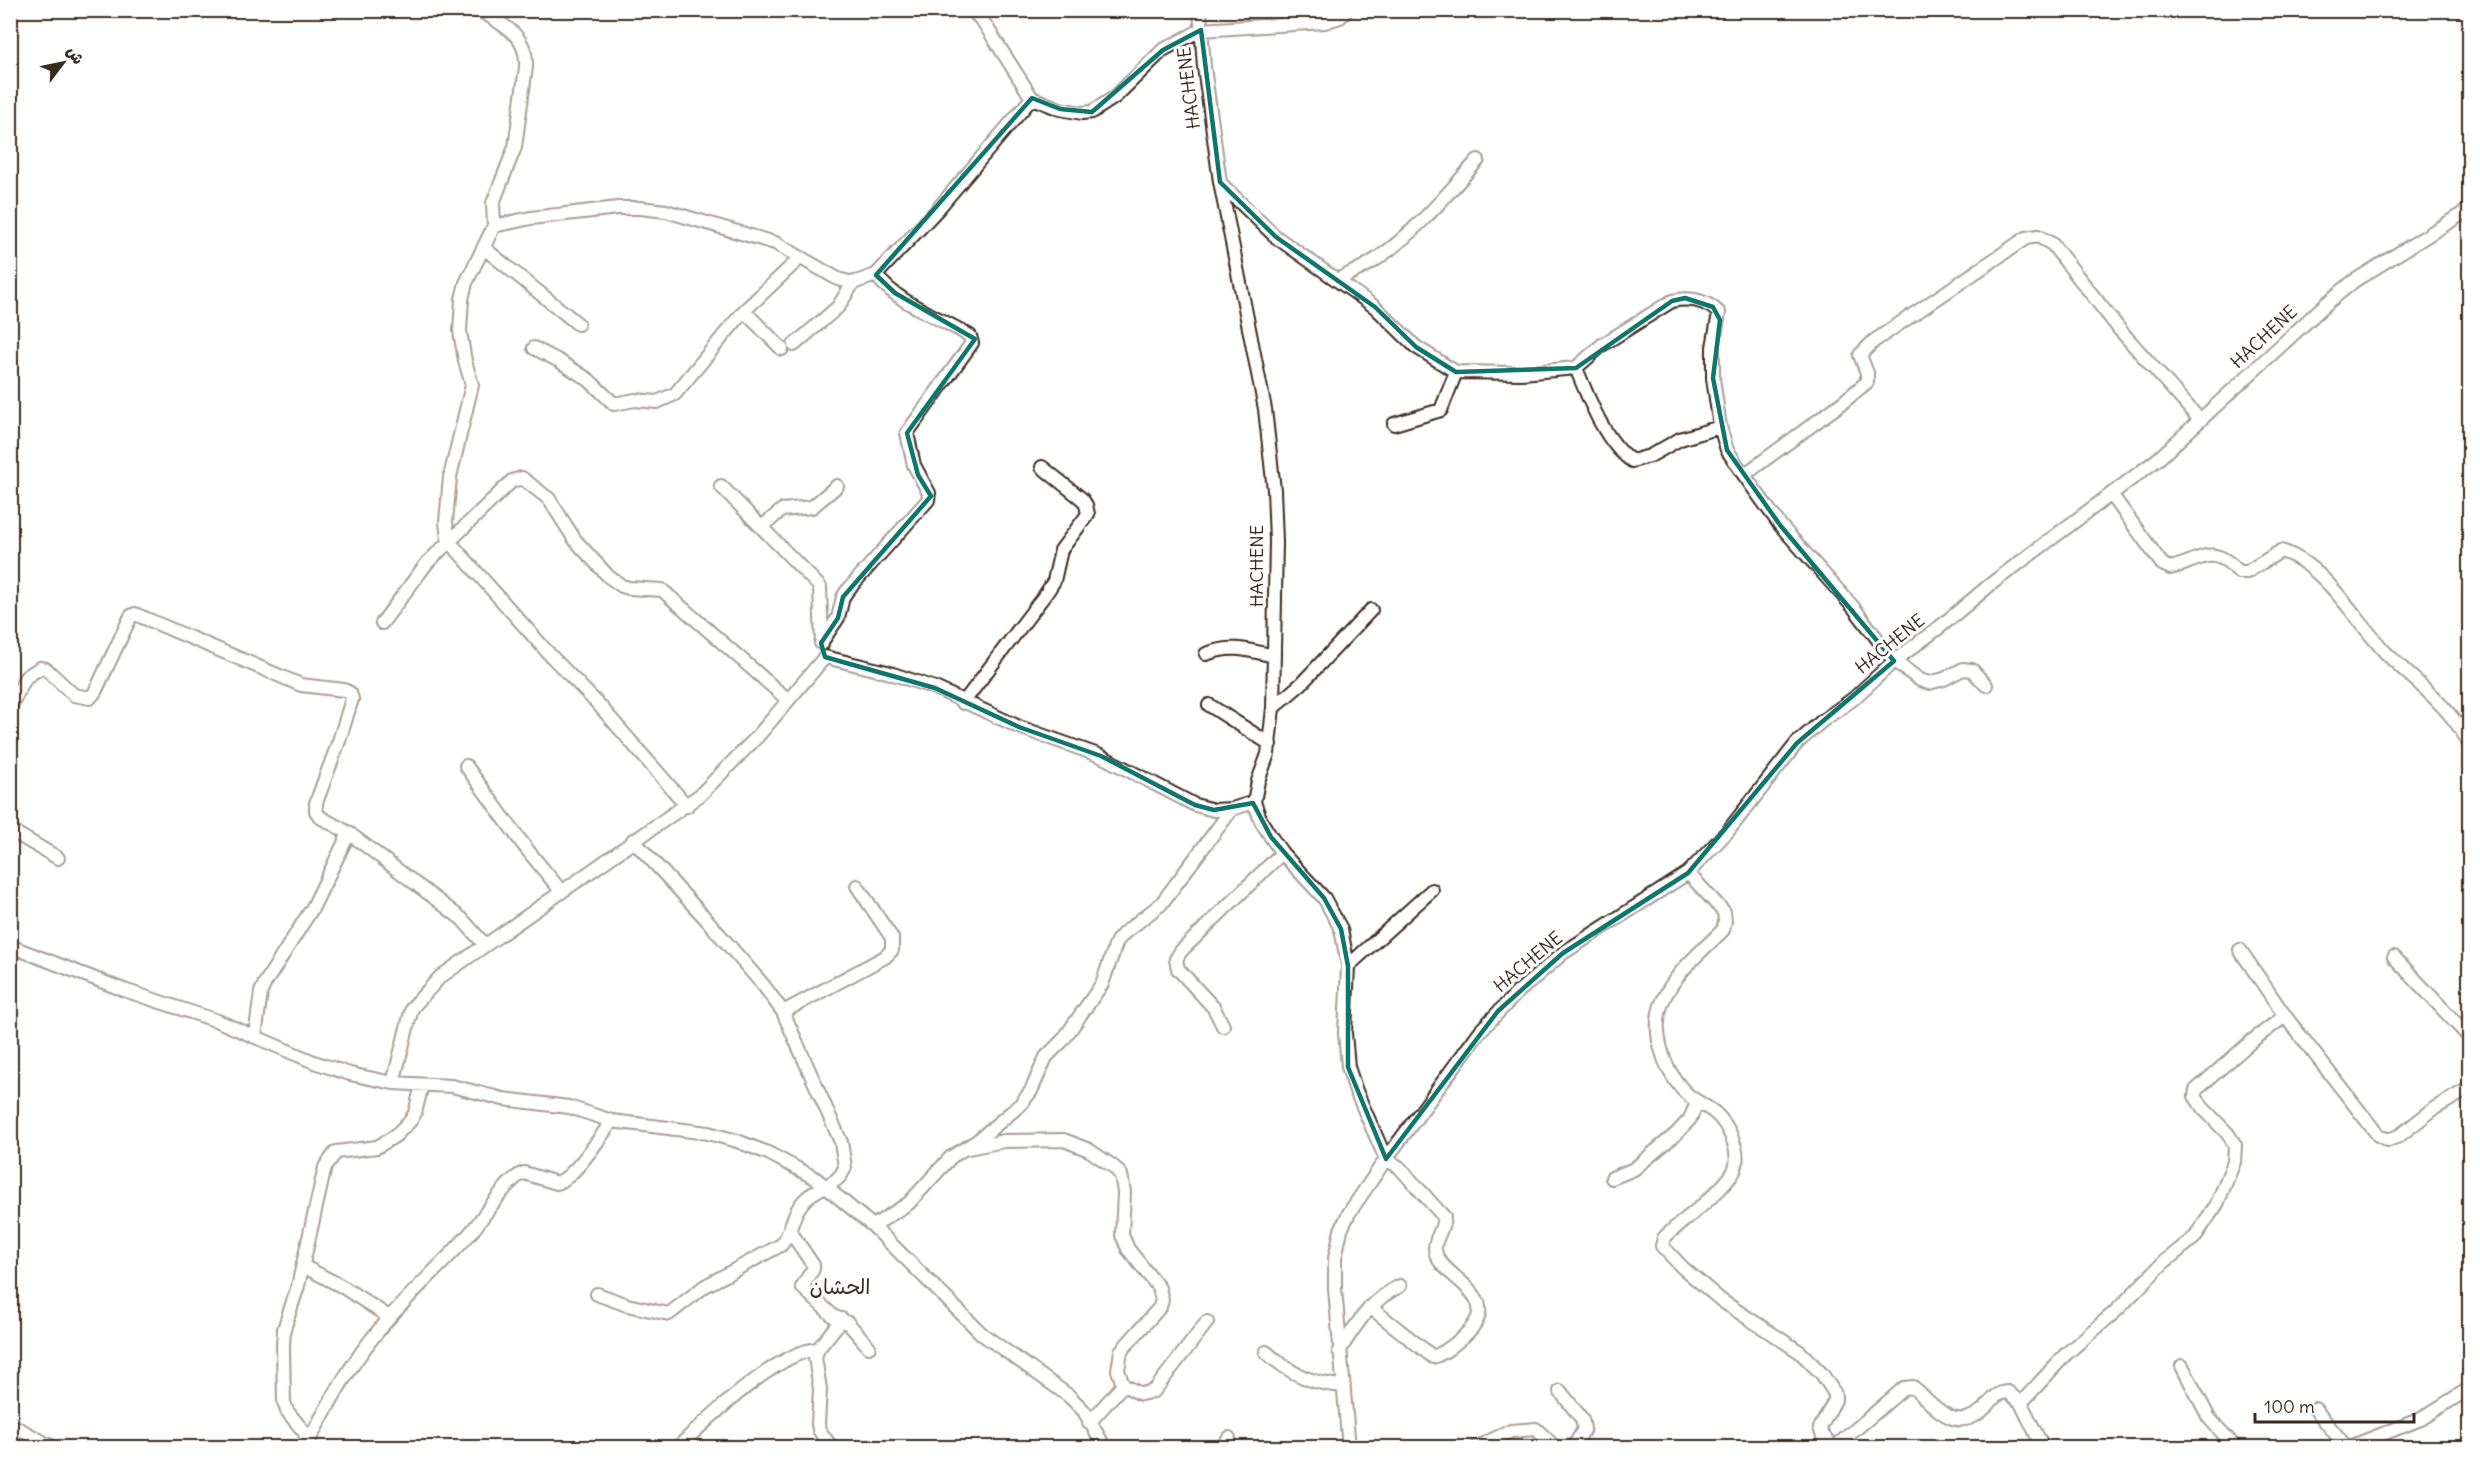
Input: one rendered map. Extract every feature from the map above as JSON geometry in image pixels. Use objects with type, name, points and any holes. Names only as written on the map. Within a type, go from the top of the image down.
[{"type":"street","points":[[480,10],[514,34],[522,42],[527,54],[515,147],[493,203],[494,226],[466,283],[462,299],[460,331],[462,349],[472,385],[450,477],[446,522],[448,540],[551,656],[599,705],[687,806]]},
{"type":"street","points":[[972,10],[984,23],[1032,98],[1060,109],[1082,113],[1092,112],[1115,97],[1163,50],[1201,30],[1325,22],[1340,17],[1348,10]]},
{"type":"street","name":"HACHENE","points":[[1200,10],[1220,182],[1258,370],[1270,445],[1276,541],[1274,708],[1270,744],[1254,802]]},
{"type":"street","points":[[494,226],[531,218],[640,208],[666,211],[707,221],[775,243],[844,282],[853,283],[876,275],[937,210],[1032,98]]},
{"type":"street","points":[[1337,280],[1374,261],[1398,243],[1426,217],[1478,160]]},
{"type":"street","points":[[1220,182],[1276,237],[1375,308],[1416,347],[1456,372],[1522,373],[1575,368],[1602,345],[1672,301],[1685,298],[1713,307],[1719,314],[1713,347],[1713,378],[1720,427],[1727,450],[1780,525],[1854,608],[1894,661],[1920,680],[1929,683],[1944,679],[1963,669],[1972,670],[1986,685]]},
{"type":"street","name":"HACHENE","points":[[1349,1448],[1335,1289],[1337,1244],[1349,1212],[1469,1044],[1518,992],[1587,936],[1630,912],[1688,873],[1728,831],[1797,743],[1822,721],[1853,699],[1894,661],[2000,577],[2158,459],[2327,303],[2354,281],[2469,209]]},
{"type":"street","points":[[1744,475],[1867,382],[1867,372],[1860,356],[1874,341],[2026,238],[2038,236],[2052,244],[2120,330],[2200,420]]},
{"type":"street","points":[[484,248],[578,324]]},
{"type":"street","points":[[534,348],[589,380],[614,404],[635,400],[657,402],[675,394],[744,311],[800,258]]},
{"type":"street","points":[[821,643],[837,618],[847,591],[928,500],[929,493],[914,465],[907,433],[972,344],[970,336],[895,293],[883,285],[876,275]]},
{"type":"street","points":[[744,311],[788,347],[838,307],[853,283]]},
{"type":"street","points":[[1575,368],[1600,421],[1623,455],[1632,461],[1650,456],[1680,439],[1720,427]]},
{"type":"street","points":[[1394,424],[1441,410],[1456,372]]},
{"type":"street","points":[[963,703],[1047,592],[1054,581],[1061,550],[1088,514],[1082,499],[1042,467]]},
{"type":"street","points":[[382,623],[427,563],[448,540],[512,481],[522,478],[549,499],[575,540],[609,577],[629,588],[662,590],[788,700]]},
{"type":"street","points":[[721,486],[763,526],[820,587],[821,643],[825,657]]},
{"type":"street","points":[[763,526],[782,510],[812,507],[837,486]]},
{"type":"street","points":[[2110,494],[2162,564],[2170,568],[2214,555],[2227,559],[2239,572],[2247,572],[2282,551],[2295,555],[2354,611],[2385,652],[2456,721],[2469,746]]},
{"type":"street","points":[[1274,708],[1301,684],[1371,610]]},
{"type":"street","points":[[10,707],[26,677],[40,668],[46,669],[74,695],[90,698],[131,616],[135,614],[301,685],[344,690],[350,693],[352,699],[316,803],[316,811],[320,817],[348,833],[462,919],[485,945]]},
{"type":"street","points":[[1206,654],[1221,648],[1232,647],[1274,656]]},
{"type":"street","points":[[825,657],[935,688],[963,703],[1019,727],[1101,756],[1195,806],[1214,810],[1232,809],[1254,802],[1261,821],[1282,853],[1330,908],[1344,940],[1348,966],[1345,1033],[1348,1067],[1356,1091],[1373,1125],[1386,1159],[1399,1167],[1444,1217],[1444,1224],[1435,1248],[1437,1255],[1442,1263],[1468,1287],[1479,1313],[1477,1322],[1466,1334],[1445,1352],[1433,1357],[1370,1307]]},
{"type":"street","points":[[393,1083],[412,1008],[440,977],[633,840],[687,806],[735,762],[825,657]]},
{"type":"street","points":[[1209,705],[1270,744]]},
{"type":"street","points":[[466,766],[525,847],[561,891]]},
{"type":"street","points":[[873,1226],[909,1203],[951,1157],[977,1141],[1026,1097],[1046,1057],[1063,1040],[1102,984],[1117,941],[1161,904],[1232,809]]},
{"type":"street","points":[[10,830],[58,858]]},
{"type":"street","points":[[255,1036],[261,992],[265,983],[314,908],[348,833]]},
{"type":"street","points":[[597,1294],[627,1305],[669,1314],[705,1286],[781,1245],[790,1231],[790,1222],[802,1203],[810,1195],[826,1188],[844,1172],[845,1158],[841,1142],[783,1012],[764,986],[706,919],[633,840]]},
{"type":"street","points":[[1223,1026],[1214,1008],[1178,969],[1176,959],[1181,951],[1282,853]]},
{"type":"street","points":[[1688,873],[1724,912],[1725,921],[1722,930],[1673,982],[1662,1004],[1658,1021],[1664,1060],[1683,1091],[1716,1114],[1727,1128],[1736,1151],[1736,1164],[1727,1180],[1668,1234],[1662,1246],[1683,1268],[1722,1301],[1800,1352],[1822,1374],[1835,1394],[1835,1400],[1820,1428],[1823,1436],[1835,1447],[1908,1386],[1947,1417],[1955,1420],[1977,1415],[2003,1392],[2008,1392],[2021,1403],[2043,1448]]},
{"type":"street","points":[[783,1012],[885,957],[892,950],[892,938],[857,886]]},
{"type":"street","points":[[1348,966],[1432,890]]},
{"type":"street","points":[[10,946],[83,975],[255,1036],[314,1062],[350,1074],[393,1083],[452,1086],[503,1099],[569,1107],[612,1121],[708,1133],[737,1140],[791,1164],[815,1178],[873,1226],[982,1334],[1069,1396],[1084,1412],[1105,1448]]},
{"type":"street","points":[[2240,950],[2285,1016],[2378,1135],[2388,1140],[2399,1136],[2435,1108],[2469,1088]]},
{"type":"street","points":[[2394,957],[2469,1038]]},
{"type":"street","points":[[2021,1403],[2066,1354],[2117,1310],[2163,1263],[2194,1238],[2202,1227],[2217,1204],[2230,1172],[2234,1162],[2235,1145],[2228,1134],[2202,1108],[2195,1096],[2196,1089],[2285,1016]]},
{"type":"street","points":[[308,1445],[302,1428],[287,1411],[283,1393],[284,1329],[303,1266],[314,1209],[329,1160],[336,1152],[377,1147],[395,1136],[416,1113],[422,1085]]},
{"type":"street","points":[[1612,1178],[1634,1169],[1676,1134],[1690,1119],[1697,1102]]},
{"type":"street","points":[[308,1445],[338,1388],[389,1317],[458,1246],[518,1175],[525,1173],[557,1183],[562,1181],[571,1174],[612,1121]]},
{"type":"street","points":[[964,1148],[1004,1141],[1064,1140],[1089,1149],[1121,1175],[1124,1192],[1122,1235],[1128,1250],[1159,1288],[1162,1300],[1160,1307],[1121,1351],[1118,1370],[1122,1385],[1141,1395],[1154,1391],[1207,1322]]},
{"type":"street","points":[[790,1231],[813,1265],[802,1287],[833,1316],[842,1319],[869,1347]]},
{"type":"street","points":[[303,1266],[343,1287],[389,1317]]},
{"type":"street","points":[[1339,1351],[1370,1307],[1379,1298],[1400,1286]]},
{"type":"street","points":[[832,1448],[819,1430],[820,1389],[815,1357],[818,1349],[842,1319]]},
{"type":"street","points":[[677,1448],[708,1416],[736,1394],[799,1353],[818,1349]]},
{"type":"street","points":[[1266,1352],[1282,1367],[1297,1376],[1326,1385],[1344,1386]]},
{"type":"street","points":[[2182,1366],[2209,1418],[2236,1448]]},
{"type":"street","points":[[1089,1423],[1122,1385]]},
{"type":"street","points":[[2315,1409],[2347,1448],[2421,1419],[2469,1388]]},
{"type":"street","points":[[1560,1391],[1582,1419],[1584,1429],[1573,1448]]},
{"type":"street","points":[[10,1424],[54,1448]]},
{"type":"street","points":[[1475,1448],[1511,1431],[1527,1429],[1536,1429],[1555,1447]]},
{"type":"highlighted area","points":[[1201,30],[1220,182],[1276,237],[1375,307],[1416,347],[1456,372],[1576,368],[1672,301],[1685,298],[1713,307],[1720,320],[1713,378],[1727,450],[1780,525],[1894,661],[1797,743],[1688,873],[1563,953],[1498,1011],[1386,1159],[1348,1067],[1348,966],[1341,929],[1324,898],[1271,837],[1253,803],[1214,810],[1195,805],[1101,756],[1019,727],[935,688],[825,657],[821,643],[838,618],[843,597],[931,496],[918,475],[907,433],[975,339],[895,293],[876,275],[1032,98],[1060,109],[1092,112],[1163,50]]},
{"type":"district","name":"الحشان","points":[[840,1287]]}]
